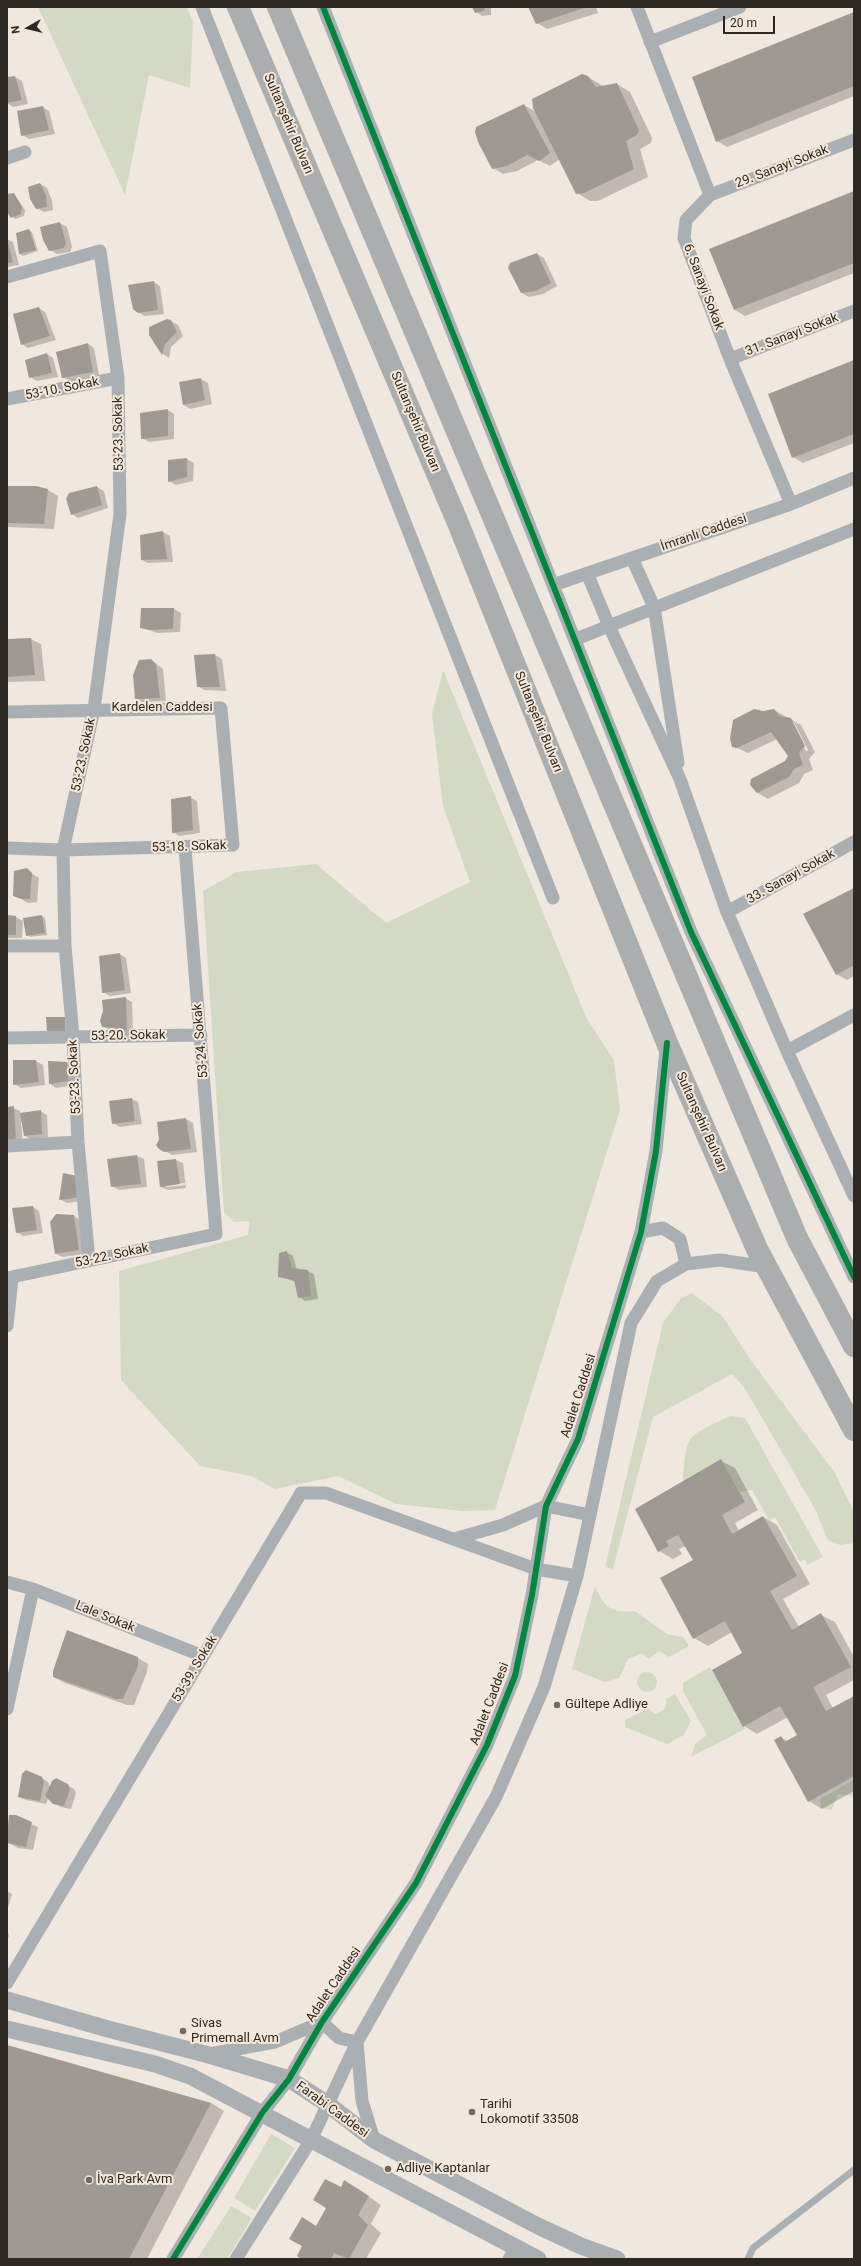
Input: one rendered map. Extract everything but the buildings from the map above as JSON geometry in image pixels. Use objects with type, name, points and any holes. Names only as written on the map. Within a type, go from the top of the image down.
[{"type":"highway","name":"Sultanşehir Bulvarı","points":[[238,7],[458,523],[667,1043],[766,1267],[854,1430]]},
{"type":"highway","points":[[278,7],[797,1238],[854,1346]]},
{"type":"street","points":[[202,7],[553,898]]},
{"type":"street","points":[[324,7],[691,932],[854,1277]]},
{"type":"street","points":[[637,7],[710,195]]},
{"type":"street","points":[[650,42],[740,7]]},
{"type":"street","name":"29. Sanayi Sokak","points":[[710,195],[854,140]]},
{"type":"street","points":[[7,158],[25,152]]},
{"type":"street","name":"6. Sanayi Sokak","points":[[710,195],[686,220],[684,238],[730,359],[791,504]]},
{"type":"street","name":"53-23. Sokak","points":[[7,277],[100,251],[118,378],[120,514],[94,709],[63,850],[64,946],[73,1036],[78,1142],[89,1260]]},
{"type":"street","name":"31. Sanayi Sokak","points":[[730,359],[854,311]]},
{"type":"street","name":"53-10. Sokak","points":[[7,400],[118,378]]},
{"type":"street","name":"İmranlı Caddesi","points":[[553,585],[791,504],[854,478]]},
{"type":"street","points":[[576,639],[854,529]]},
{"type":"street","points":[[632,558],[654,607],[680,779]]},
{"type":"street","points":[[587,573],[609,626],[680,779],[727,912],[787,1051],[853,1192]]},
{"type":"street","name":"Kardelen Caddesi","points":[[7,712],[94,709],[221,708]]},
{"type":"street","name":"53-18. Sokak","points":[[7,848],[63,850],[185,848],[233,845],[221,708]]},
{"type":"street","name":"33. Sanayi Sokak","points":[[727,912],[854,842]]},
{"type":"street","name":"53-24. Sokak","points":[[185,848],[216,1234]]},
{"type":"street","points":[[7,946],[64,946]]},
{"type":"street","points":[[787,1051],[854,1015]]},
{"type":"street","name":"53-20. Sokak","points":[[7,1038],[200,1035]]},
{"type":"street","name":"Adalet Caddesi","points":[[173,2259],[262,2113],[289,2079],[322,2022],[416,1883],[487,1745],[515,1676],[536,1569],[546,1506],[578,1439],[641,1232],[656,1151],[667,1043]]},
{"type":"street","points":[[7,1146],[78,1142]]},
{"type":"street","points":[[641,1232],[663,1228],[680,1239],[686,1264]]},
{"type":"street","name":"53-22. Sokak","points":[[9,1278],[216,1234]]},
{"type":"street","points":[[236,2259],[311,2140],[357,2042],[496,1797],[544,1687],[577,1576],[631,1323],[657,1281],[686,1264],[720,1260],[766,1267]]},
{"type":"street","points":[[7,1326],[9,1278]]},
{"type":"street","name":"53-39. Sokak","points":[[7,1983],[301,1493],[326,1493],[536,1569],[577,1576]]},
{"type":"street","points":[[454,1540],[503,1525],[546,1506],[590,1515]]},
{"type":"street","name":"Lale Sokak","points":[[7,1582],[33,1589],[203,1656]]},
{"type":"street","points":[[7,1709],[33,1589]]},
{"type":"street","name":"Farabi Caddesi","points":[[7,2000],[108,2029],[210,2055],[289,2079],[329,2104],[374,2140],[538,2226],[581,2246],[617,2259]]},
{"type":"street","points":[[210,2055],[275,2042],[322,2022],[339,2038],[357,2042]]},
{"type":"street","points":[[7,2029],[155,2064],[190,2076],[311,2140],[512,2254],[538,2259]]},
{"type":"street","points":[[357,2042],[362,2101],[374,2140]]},
{"type":"lane","points":[[748,2259],[753,2248],[854,2170]]},
{"type":"green space","points":[[38,7],[187,7],[193,22],[190,88],[149,75],[125,195]]},
{"type":"green space","points":[[443,670],[587,1019],[614,1060],[620,1110],[495,1510],[462,1511],[396,1504],[338,1476],[275,1489],[251,1476],[200,1466],[121,1380],[119,1271],[248,1235],[250,1221],[234,1222],[224,1212],[203,891],[237,872],[316,864],[386,923],[470,882],[443,806],[432,714]]},
{"type":"green space","points":[[692,1293],[722,1316],[752,1362],[835,1473],[854,1512],[854,1543],[840,1545],[828,1540],[815,1509],[744,1387],[732,1374],[653,1417],[613,1569],[605,1567],[663,1323],[680,1299]]},
{"type":"green space","points":[[730,1416],[745,1418],[823,1557],[807,1565],[805,1559],[800,1562],[775,1517],[769,1520],[752,1490],[740,1492],[721,1460],[683,1481],[686,1453],[688,1444],[692,1438],[705,1428]]},
{"type":"green space","points":[[595,1586],[605,1604],[609,1608],[620,1611],[635,1611],[667,1634],[683,1637],[689,1646],[669,1657],[659,1651],[649,1659],[642,1653],[628,1659],[619,1678],[605,1682],[572,1669]]},
{"type":"green space","points":[[710,1667],[745,1729],[691,1757],[695,1744],[707,1735],[683,1691],[683,1683]]},
{"type":"green space","points":[[647,1672],[654,1675],[657,1682],[654,1689],[647,1692],[640,1689],[637,1682],[640,1675]]},
{"type":"green space","points":[[675,1694],[691,1721],[684,1735],[667,1744],[625,1727],[625,1720],[648,1708],[655,1714],[664,1710],[666,1699]]},
{"type":"green space","points":[[854,1780],[854,1796],[838,1794],[832,1810],[821,1808],[820,1799]]},
{"type":"green space","points":[[271,2134],[295,2148],[255,2211],[234,2198]]},
{"type":"green space","points":[[231,2206],[252,2218],[227,2259],[197,2259]]},
{"type":"cycle path","points":[[323,7],[691,932],[854,1277]]},
{"type":"cycle path","points":[[173,2259],[262,2113],[289,2079],[322,2022],[416,1883],[487,1745],[515,1676],[532,1595],[546,1506],[578,1439],[641,1232],[656,1151],[667,1043]]},
{"type":"place","name":"Gültepe Adliye","points":[[557,1705]]},
{"type":"place","name":"Sivas Primemall Avm","points":[[183,2031]]},
{"type":"place","name":"Tarihi Lokomotif 33508","points":[[472,2112]]},
{"type":"place","name":"Adliye Kaptanlar","points":[[388,2169]]},
{"type":"place","name":"İva Park Avm","points":[[89,2180]]}]
